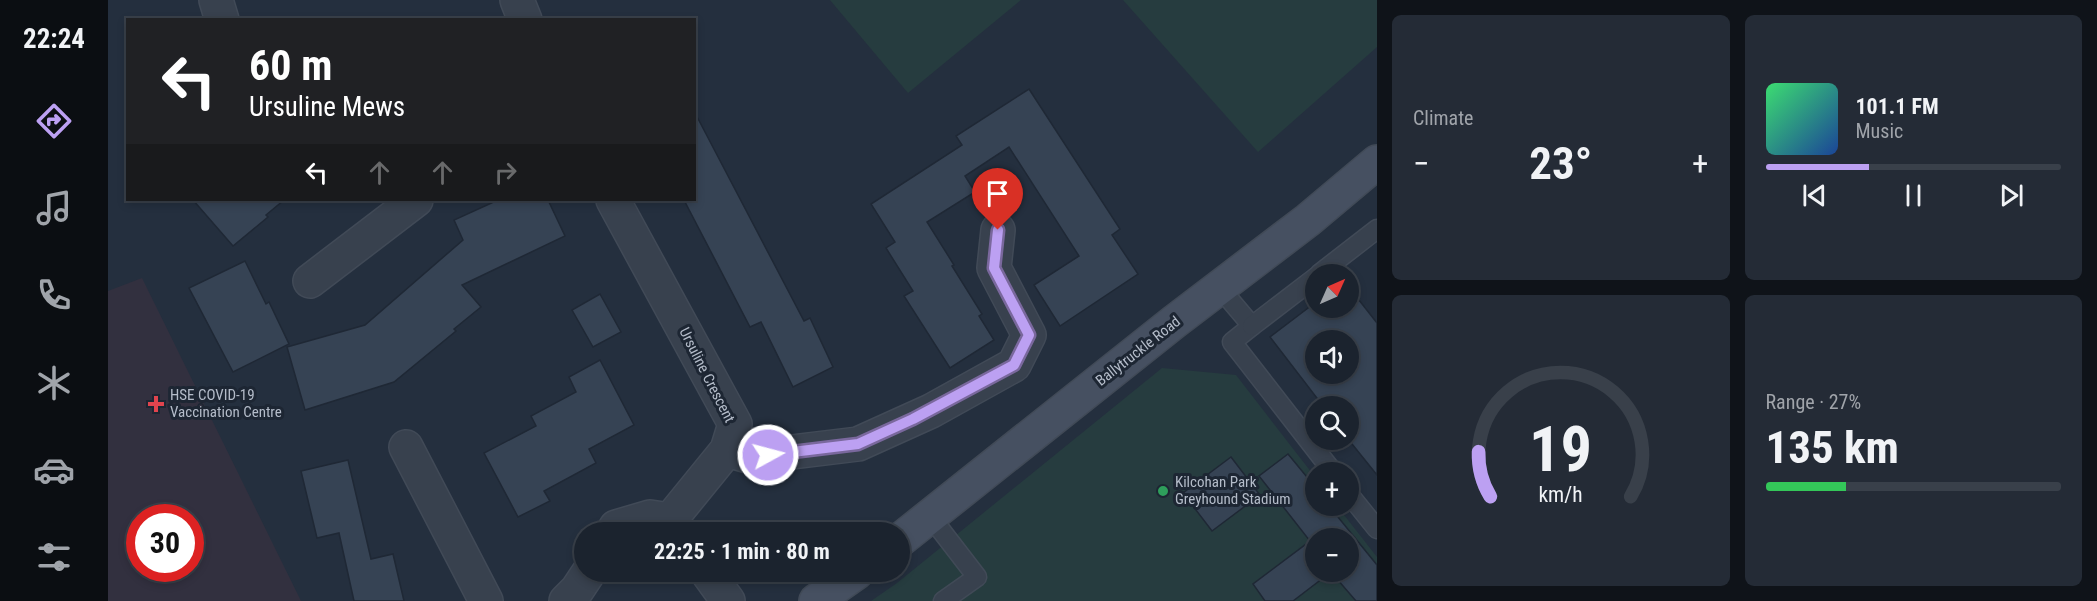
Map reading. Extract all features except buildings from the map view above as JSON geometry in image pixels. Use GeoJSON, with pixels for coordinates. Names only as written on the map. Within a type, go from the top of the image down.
{"type":"FeatureCollection","features":[{"type":"Feature","properties":{"kind":"street"},"geometry":{"type":"LineString","coordinates":[[216,0],[221,18]]}},
{"type":"Feature","properties":{"kind":"street"},"geometry":{"type":"LineString","coordinates":[[517,0],[524,18]]}},
{"type":"Feature","properties":{"kind":"street","name":"Ballytruckle Road"},"geometry":{"type":"LineString","coordinates":[[910,532],[1219,287],[1301,226],[1377,162]]}},
{"type":"Feature","properties":{"kind":"street"},"geometry":{"type":"LineString","coordinates":[[310,281],[415,201]]}},
{"type":"Feature","properties":{"kind":"street","name":"Ursuline Crescent"},"geometry":{"type":"LineString","coordinates":[[614,201],[735,424],[727,450],[677,522]]}},
{"type":"Feature","properties":{"kind":"street"},"geometry":{"type":"LineString","coordinates":[[727,450],[751,457],[858,444],[931,411],[1014,365],[1029,335],[994,268],[998,230]]}},
{"type":"Feature","properties":{"kind":"street"},"geometry":{"type":"LineString","coordinates":[[406,447],[486,601]]}},
{"type":"Feature","properties":{"kind":"street","name":"Ursuline Crescent"},"geometry":{"type":"LineString","coordinates":[[633,522],[650,517],[663,522]]}},
{"type":"Feature","properties":{"kind":"street"},"geometry":{"type":"LineString","coordinates":[[566,601],[582,582]]}},
{"type":"Feature","properties":{"kind":"street"},"geometry":{"type":"LineString","coordinates":[[714,582],[728,601]]}},
{"type":"Feature","properties":{"kind":"street"},"geometry":{"type":"LineString","coordinates":[[816,601],[843,582]]}},
{"type":"Feature","properties":{"kind":"lane"},"geometry":{"type":"LineString","coordinates":[[1332,264],[1377,229]]}},
{"type":"Feature","properties":{"kind":"lane"},"geometry":{"type":"LineString","coordinates":[[1305,285],[1232,342],[1325,462]]}},
{"type":"Feature","properties":{"kind":"lane"},"geometry":{"type":"LineString","coordinates":[[1219,287],[1252,326]]}},
{"type":"Feature","properties":{"kind":"lane"},"geometry":{"type":"LineString","coordinates":[[1359,507],[1377,529]]}},
{"type":"Feature","properties":{"kind":"lane"},"geometry":{"type":"LineString","coordinates":[[930,516],[977,577],[943,601]]}},
{"type":"Feature","properties":{"kind":"shaded area","name":"HSE COVID-19 Vaccination Centre"},"geometry":{"type":"Polygon","coordinates":[[[142,278],[301,601],[108,601],[108,291],[142,278]]]}},
{"type":"Feature","properties":{"kind":"green space"},"geometry":{"type":"Polygon","coordinates":[[[830,0],[1021,0],[908,93],[830,0]]]}},
{"type":"Feature","properties":{"kind":"green space"},"geometry":{"type":"Polygon","coordinates":[[[1123,0],[1377,0],[1377,47],[1258,152],[1123,0]]]}},
{"type":"Feature","properties":{"kind":"green space","name":"Kilcohan Park Greyhound Stadium"},"geometry":{"type":"Polygon","coordinates":[[[1162,368],[1236,375],[1305,464],[1305,516],[1345,516],[1354,528],[1305,528],[1305,582],[1359,582],[1359,534],[1377,557],[1377,601],[871,601],[898,582],[910,582],[910,572],[1162,368]]]}},
{"type":"Feature","properties":{"kind":"place","name":"HSE COVID-19 Vaccination Centre"},"geometry":{"type":"Point","coordinates":[156,404]}},
{"type":"Feature","properties":{"kind":"place","name":"Kilcohan Park Greyhound Stadium"},"geometry":{"type":"Point","coordinates":[1163,491]}},
{"type":"Feature","properties":{"kind":"route"},"geometry":{"type":"LineString","coordinates":[[768,455],[858,444],[931,411],[1014,365],[1029,335],[994,268],[998,230]]}}]}
